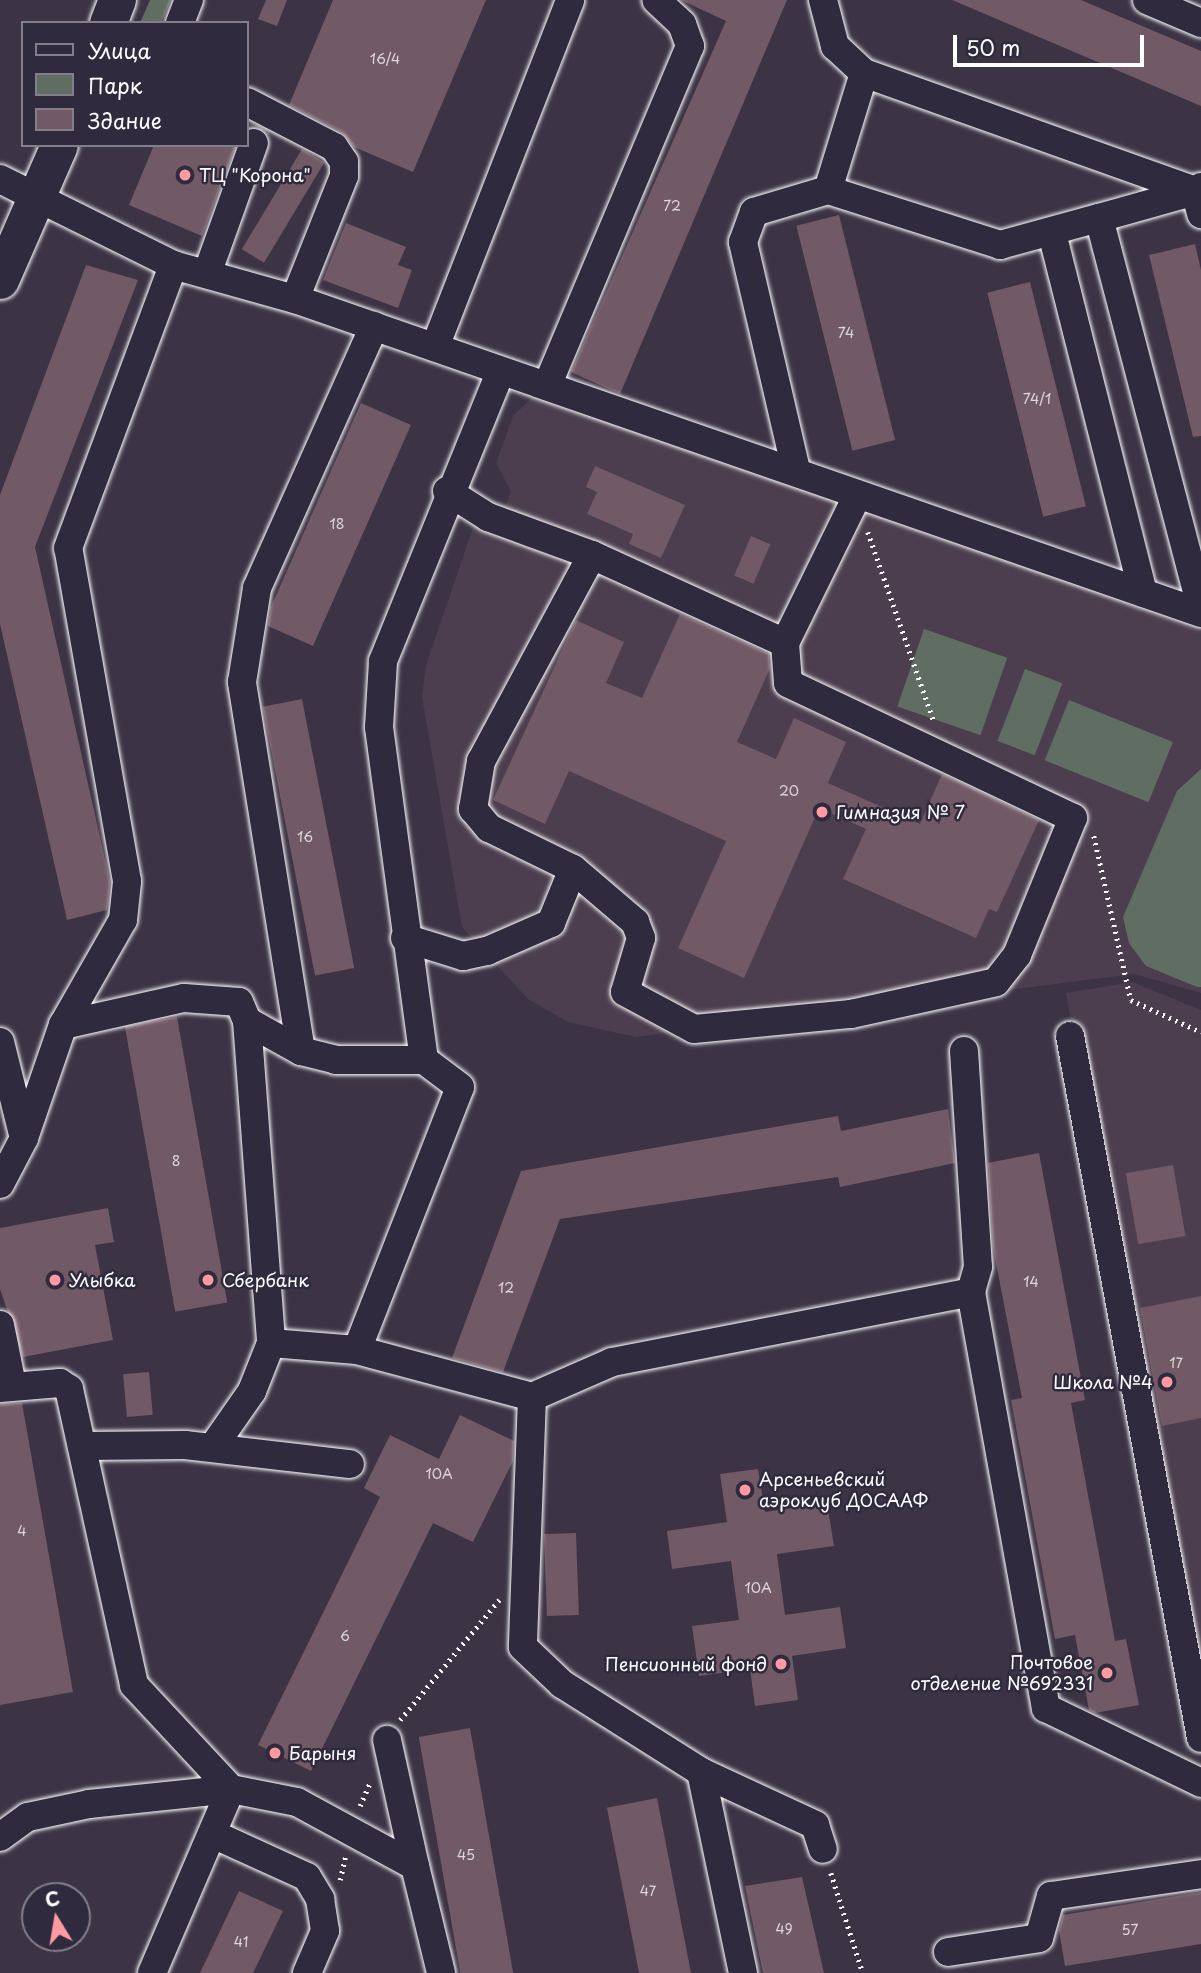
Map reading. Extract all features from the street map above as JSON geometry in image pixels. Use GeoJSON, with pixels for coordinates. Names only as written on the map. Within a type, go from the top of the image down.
{"type":"FeatureCollection","features":[{"type":"Feature","properties":{"kind":"main road"},"geometry":{"type":"LineString","coordinates":[[109,21],[117,0]]}},
{"type":"Feature","properties":{"kind":"main road"},"geometry":{"type":"LineString","coordinates":[[0,281],[58,147]]}},
{"type":"Feature","properties":{"kind":"lane"},"geometry":{"type":"LineString","coordinates":[[181,21],[189,0]]}},
{"type":"Feature","properties":{"kind":"lane"},"geometry":{"type":"LineString","coordinates":[[435,347],[570,0]]}},
{"type":"Feature","properties":{"kind":"lane"},"geometry":{"type":"LineString","coordinates":[[547,386],[690,46],[682,24],[656,0]]}},
{"type":"Feature","properties":{"kind":"lane"},"geometry":{"type":"LineString","coordinates":[[823,0],[835,46],[864,73],[1199,197]]}},
{"type":"Feature","properties":{"kind":"lane"},"geometry":{"type":"LineString","coordinates":[[1147,0],[1201,23]]}},
{"type":"Feature","properties":{"kind":"lane"},"geometry":{"type":"LineString","coordinates":[[828,190],[864,73]]}},
{"type":"Feature","properties":{"kind":"lane"},"geometry":{"type":"LineString","coordinates":[[248,103],[334,147],[344,162],[344,176],[295,299]]}},
{"type":"Feature","properties":{"kind":"lane"},"geometry":{"type":"LineString","coordinates":[[207,274],[254,143]]}},
{"type":"Feature","properties":{"kind":"lane"},"geometry":{"type":"LineString","coordinates":[[0,179],[38,193],[173,265],[295,299],[435,347],[500,373],[547,386],[796,470],[856,498],[1201,613]]}},
{"type":"Feature","properties":{"kind":"lane"},"geometry":{"type":"LineString","coordinates":[[796,470],[743,242],[745,224],[754,212],[828,190],[1000,245],[1052,233],[1099,218],[1199,197]]}},
{"type":"Feature","properties":{"kind":"lane"},"geometry":{"type":"LineString","coordinates":[[1099,218],[1201,607]]}},
{"type":"Feature","properties":{"kind":"lane"},"geometry":{"type":"LineString","coordinates":[[1052,233],[1143,593]]}},
{"type":"Feature","properties":{"kind":"lane"},"geometry":{"type":"LineString","coordinates":[[0,1184],[24,1138],[63,1025],[123,920],[127,892],[68,548],[173,265]]}},
{"type":"Feature","properties":{"kind":"lane"},"geometry":{"type":"LineString","coordinates":[[301,1051],[242,682],[257,588],[374,326]]}},
{"type":"Feature","properties":{"kind":"lane"},"geometry":{"type":"LineString","coordinates":[[424,1060],[405,938],[379,727],[383,661],[447,491],[500,373]]}},
{"type":"Feature","properties":{"kind":"lane"},"geometry":{"type":"LineString","coordinates":[[447,491],[488,517],[592,555],[785,643]]}},
{"type":"Feature","properties":{"kind":"lane"},"geometry":{"type":"LineString","coordinates":[[592,555],[481,761],[473,809],[489,828],[573,869],[635,922],[641,938],[625,992],[694,1029],[851,1014],[996,982],[1017,955],[1073,818],[788,684],[785,643],[856,498]]}},
{"type":"Feature","properties":{"kind":"lane"},"geometry":{"type":"LineString","coordinates":[[405,938],[463,956],[486,951],[551,923],[573,869]]}},
{"type":"Feature","properties":{"kind":"lane"},"geometry":{"type":"LineString","coordinates":[[63,1025],[201,996],[239,1002],[247,1021],[271,1343],[252,1391],[213,1447]]}},
{"type":"Feature","properties":{"kind":"lane"},"geometry":{"type":"LineString","coordinates":[[247,1021],[301,1051],[336,1059],[424,1060],[460,1087],[357,1350]]}},
{"type":"Feature","properties":{"kind":"lane"},"geometry":{"type":"LineString","coordinates":[[1070,1036],[1201,1738]]}},
{"type":"Feature","properties":{"kind":"lane"},"geometry":{"type":"LineString","coordinates":[[0,1042],[24,1138]]}},
{"type":"Feature","properties":{"kind":"lane"},"geometry":{"type":"LineString","coordinates":[[964,1051],[978,1267],[971,1292],[1046,1708],[1201,1783]]}},
{"type":"Feature","properties":{"kind":"lane"},"geometry":{"type":"LineString","coordinates":[[271,1343],[357,1350],[532,1397],[612,1363],[971,1292]]}},
{"type":"Feature","properties":{"kind":"lane"},"geometry":{"type":"LineString","coordinates":[[0,1325],[6,1386],[60,1383],[69,1389],[86,1446],[134,1685],[231,1788]]}},
{"type":"Feature","properties":{"kind":"lane"},"geometry":{"type":"LineString","coordinates":[[532,1397],[523,1647],[562,1684],[701,1772],[815,1825],[823,1849]]}},
{"type":"Feature","properties":{"kind":"lane"},"geometry":{"type":"LineString","coordinates":[[86,1446],[213,1447],[350,1464]]}},
{"type":"Feature","properties":{"kind":"lane"},"geometry":{"type":"LineString","coordinates":[[387,1740],[441,1973]]}},
{"type":"Feature","properties":{"kind":"lane"},"geometry":{"type":"LineString","coordinates":[[701,1772],[743,1973]]}},
{"type":"Feature","properties":{"kind":"lane"},"geometry":{"type":"LineString","coordinates":[[152,1973],[215,1835],[231,1788]]}},
{"type":"Feature","properties":{"kind":"lane"},"geometry":{"type":"LineString","coordinates":[[0,1837],[28,1817],[89,1804],[231,1788],[297,1802],[415,1866]]}},
{"type":"Feature","properties":{"kind":"lane"},"geometry":{"type":"LineString","coordinates":[[215,1835],[307,1877],[320,1899],[325,1931],[307,1973]]}},
{"type":"Feature","properties":{"kind":"lane"},"geometry":{"type":"LineString","coordinates":[[947,1952],[1039,1938],[1051,1896],[1201,1874]]}},
{"type":"Feature","properties":{"kind":"path"},"geometry":{"type":"LineString","coordinates":[[823,1849],[863,1973]]}},
{"type":"Feature","properties":{"kind":"shaded area","name":"Гимназия № 7"},"geometry":{"type":"Polygon","coordinates":[[[557,388],[1201,632],[1201,993],[1134,974],[635,1037],[568,1022],[528,999],[462,927],[422,697],[426,665],[477,516],[503,513],[511,491],[496,463],[513,416],[536,394],[557,388]]]}},
{"type":"Feature","properties":{"kind":"shaded area","name":"Школа №4"},"geometry":{"type":"Polygon","coordinates":[[[1132,982],[1201,1010],[1201,1755],[1066,993],[1132,982]]]}},
{"type":"Feature","properties":{"kind":"green space"},"geometry":{"type":"Polygon","coordinates":[[[150,0],[171,0],[162,21],[141,21],[150,0]]]}},
{"type":"Feature","properties":{"kind":"green space"},"geometry":{"type":"Polygon","coordinates":[[[924,629],[1007,658],[981,735],[897,707],[924,629]]]}},
{"type":"Feature","properties":{"kind":"green space"},"geometry":{"type":"Polygon","coordinates":[[[1025,669],[1062,683],[1035,755],[997,741],[1025,669]]]}},
{"type":"Feature","properties":{"kind":"green space"},"geometry":{"type":"Polygon","coordinates":[[[1069,700],[1173,742],[1148,802],[1045,760],[1069,700]]]}},
{"type":"Feature","properties":{"kind":"green space"},"geometry":{"type":"Polygon","coordinates":[[[1201,769],[1201,987],[1197,987],[1146,966],[1129,943],[1123,917],[1177,791],[1201,769]]]}},
{"type":"Feature","properties":{"kind":"building"},"geometry":{"type":"Polygon","coordinates":[[[266,0],[287,0],[277,26],[258,19],[266,0]]]}},
{"type":"Feature","properties":{"kind":"building"},"geometry":{"type":"Polygon","coordinates":[[[333,0],[486,0],[413,172],[354,147],[342,132],[289,105],[333,0]]]}},
{"type":"Feature","properties":{"kind":"building"},"geometry":{"type":"Polygon","coordinates":[[[681,0],[787,0],[620,394],[571,372],[726,21],[681,0]]]}},
{"type":"Feature","properties":{"kind":"building"},"geometry":{"type":"Polygon","coordinates":[[[952,0],[1081,0],[1201,51],[1201,106],[952,0]]]}},
{"type":"Feature","properties":{"kind":"building","name":"ТЦ \"Корона\""},"geometry":{"type":"Polygon","coordinates":[[[153,147],[235,147],[202,236],[129,205],[153,147]]]}},
{"type":"Feature","properties":{"kind":"building"},"geometry":{"type":"Polygon","coordinates":[[[302,149],[324,162],[264,263],[242,249],[302,149]]]}},
{"type":"Feature","properties":{"kind":"building"},"geometry":{"type":"Polygon","coordinates":[[[839,215],[895,440],[852,451],[796,226],[839,215]]]}},
{"type":"Feature","properties":{"kind":"building"},"geometry":{"type":"Polygon","coordinates":[[[346,223],[406,247],[398,265],[412,270],[398,308],[323,280],[346,223]]]}},
{"type":"Feature","properties":{"kind":"building"},"geometry":{"type":"Polygon","coordinates":[[[1195,244],[1201,270],[1201,436],[1193,437],[1149,255],[1195,244]]]}},
{"type":"Feature","properties":{"kind":"building"},"geometry":{"type":"Polygon","coordinates":[[[86,265],[138,280],[35,547],[110,882],[107,910],[67,920],[0,624],[0,495],[86,265]]]}},
{"type":"Feature","properties":{"kind":"building"},"geometry":{"type":"Polygon","coordinates":[[[1030,282],[1086,506],[1043,517],[987,293],[1030,282]]]}},
{"type":"Feature","properties":{"kind":"building"},"geometry":{"type":"Polygon","coordinates":[[[361,403],[411,425],[313,646],[268,626],[271,607],[361,403]]]}},
{"type":"Feature","properties":{"kind":"building"},"geometry":{"type":"Polygon","coordinates":[[[595,466],[685,505],[661,558],[629,544],[633,534],[587,514],[597,492],[586,487],[595,466]]]}},
{"type":"Feature","properties":{"kind":"building"},"geometry":{"type":"Polygon","coordinates":[[[751,536],[770,544],[754,584],[734,576],[751,536]]]}},
{"type":"Feature","properties":{"kind":"building"},"geometry":{"type":"Polygon","coordinates":[[[680,614],[769,654],[770,668],[737,742],[776,759],[794,718],[846,742],[828,783],[920,824],[942,774],[1039,820],[997,912],[989,909],[976,938],[843,879],[866,829],[819,808],[744,978],[678,948],[726,841],[569,771],[545,824],[493,800],[576,620],[624,642],[606,683],[642,698],[680,614]]]}},
{"type":"Feature","properties":{"kind":"building"},"geometry":{"type":"Polygon","coordinates":[[[302,699],[354,968],[315,976],[263,707],[302,699]]]}},
{"type":"Feature","properties":{"kind":"building"},"geometry":{"type":"Polygon","coordinates":[[[177,1017],[227,1303],[175,1312],[125,1026],[177,1017]]]}},
{"type":"Feature","properties":{"kind":"building"},"geometry":{"type":"Polygon","coordinates":[[[948,1109],[955,1163],[840,1187],[838,1177],[560,1219],[503,1372],[452,1358],[521,1171],[838,1116],[841,1131],[948,1109]]]}},
{"type":"Feature","properties":{"kind":"building"},"geometry":{"type":"Polygon","coordinates":[[[1039,1153],[1085,1400],[1071,1403],[1115,1641],[1126,1639],[1139,1705],[1095,1713],[1089,1710],[1075,1635],[1055,1639],[1011,1400],[1022,1398],[993,1247],[988,1163],[1039,1153]]]}},
{"type":"Feature","properties":{"kind":"building"},"geometry":{"type":"Polygon","coordinates":[[[1173,1165],[1186,1236],[1138,1244],[1126,1173],[1173,1165]]]}},
{"type":"Feature","properties":{"kind":"building"},"geometry":{"type":"Polygon","coordinates":[[[108,1208],[114,1242],[95,1245],[113,1340],[23,1357],[0,1289],[0,1228],[108,1208]]]}},
{"type":"Feature","properties":{"kind":"building"},"geometry":{"type":"Polygon","coordinates":[[[1201,1296],[1201,1418],[1162,1426],[1140,1308],[1201,1296]]]}},
{"type":"Feature","properties":{"kind":"building"},"geometry":{"type":"Polygon","coordinates":[[[149,1372],[153,1415],[127,1417],[123,1374],[149,1372]]]}},
{"type":"Feature","properties":{"kind":"building"},"geometry":{"type":"Polygon","coordinates":[[[22,1403],[73,1692],[0,1705],[0,1404],[22,1403]]]}},
{"type":"Feature","properties":{"kind":"building"},"geometry":{"type":"Polygon","coordinates":[[[460,1415],[514,1441],[513,1461],[473,1542],[433,1523],[311,1771],[258,1745],[380,1497],[364,1488],[390,1435],[439,1459],[460,1415]]]}},
{"type":"Feature","properties":{"kind":"building"},"geometry":{"type":"Polygon","coordinates":[[[758,1469],[765,1512],[827,1503],[834,1546],[777,1554],[785,1615],[840,1607],[846,1648],[792,1656],[798,1700],[755,1706],[750,1669],[699,1676],[692,1626],[739,1620],[731,1561],[672,1569],[667,1531],[727,1522],[720,1474],[758,1469]]]}},
{"type":"Feature","properties":{"kind":"building"},"geometry":{"type":"Polygon","coordinates":[[[576,1533],[579,1615],[547,1616],[544,1534],[576,1533]]]}},
{"type":"Feature","properties":{"kind":"building"},"geometry":{"type":"Polygon","coordinates":[[[470,1728],[513,1973],[460,1973],[419,1737],[470,1728]]]}},
{"type":"Feature","properties":{"kind":"building"},"geometry":{"type":"Polygon","coordinates":[[[657,1798],[691,1973],[639,1973],[607,1808],[657,1798]]]}},
{"type":"Feature","properties":{"kind":"building"},"geometry":{"type":"Polygon","coordinates":[[[802,1877],[824,1973],[763,1973],[745,1886],[802,1877]]]}},
{"type":"Feature","properties":{"kind":"building"},"geometry":{"type":"Polygon","coordinates":[[[239,1891],[283,1911],[253,1973],[200,1973],[239,1891]]]}},
{"type":"Feature","properties":{"kind":"building"},"geometry":{"type":"Polygon","coordinates":[[[1201,1892],[1201,1944],[1065,1966],[1059,1930],[1063,1915],[1201,1892]]]}},
{"type":"Feature","properties":{"kind":"place","name":"ТЦ \"Корона\""},"geometry":{"type":"Point","coordinates":[185,175]}},
{"type":"Feature","properties":{"kind":"place","name":"Гимназия № 7"},"geometry":{"type":"Point","coordinates":[822,812]}},
{"type":"Feature","properties":{"kind":"place","name":"Улыбка"},"geometry":{"type":"Point","coordinates":[55,1280]}},
{"type":"Feature","properties":{"kind":"place","name":"Сбербанк"},"geometry":{"type":"Point","coordinates":[208,1280]}},
{"type":"Feature","properties":{"kind":"place","name":"Школа №4"},"geometry":{"type":"Point","coordinates":[1167,1382]}},
{"type":"Feature","properties":{"kind":"place","name":"Арсеньевский аэроклуб ДОСААФ"},"geometry":{"type":"Point","coordinates":[745,1490]}},
{"type":"Feature","properties":{"kind":"place","name":"Пенсионный фонд"},"geometry":{"type":"Point","coordinates":[781,1664]}},
{"type":"Feature","properties":{"kind":"place","name":"Почтовое отделение №692331"},"geometry":{"type":"Point","coordinates":[1107,1673]}},
{"type":"Feature","properties":{"kind":"place","name":"Барыня"},"geometry":{"type":"Point","coordinates":[275,1753]}}]}
